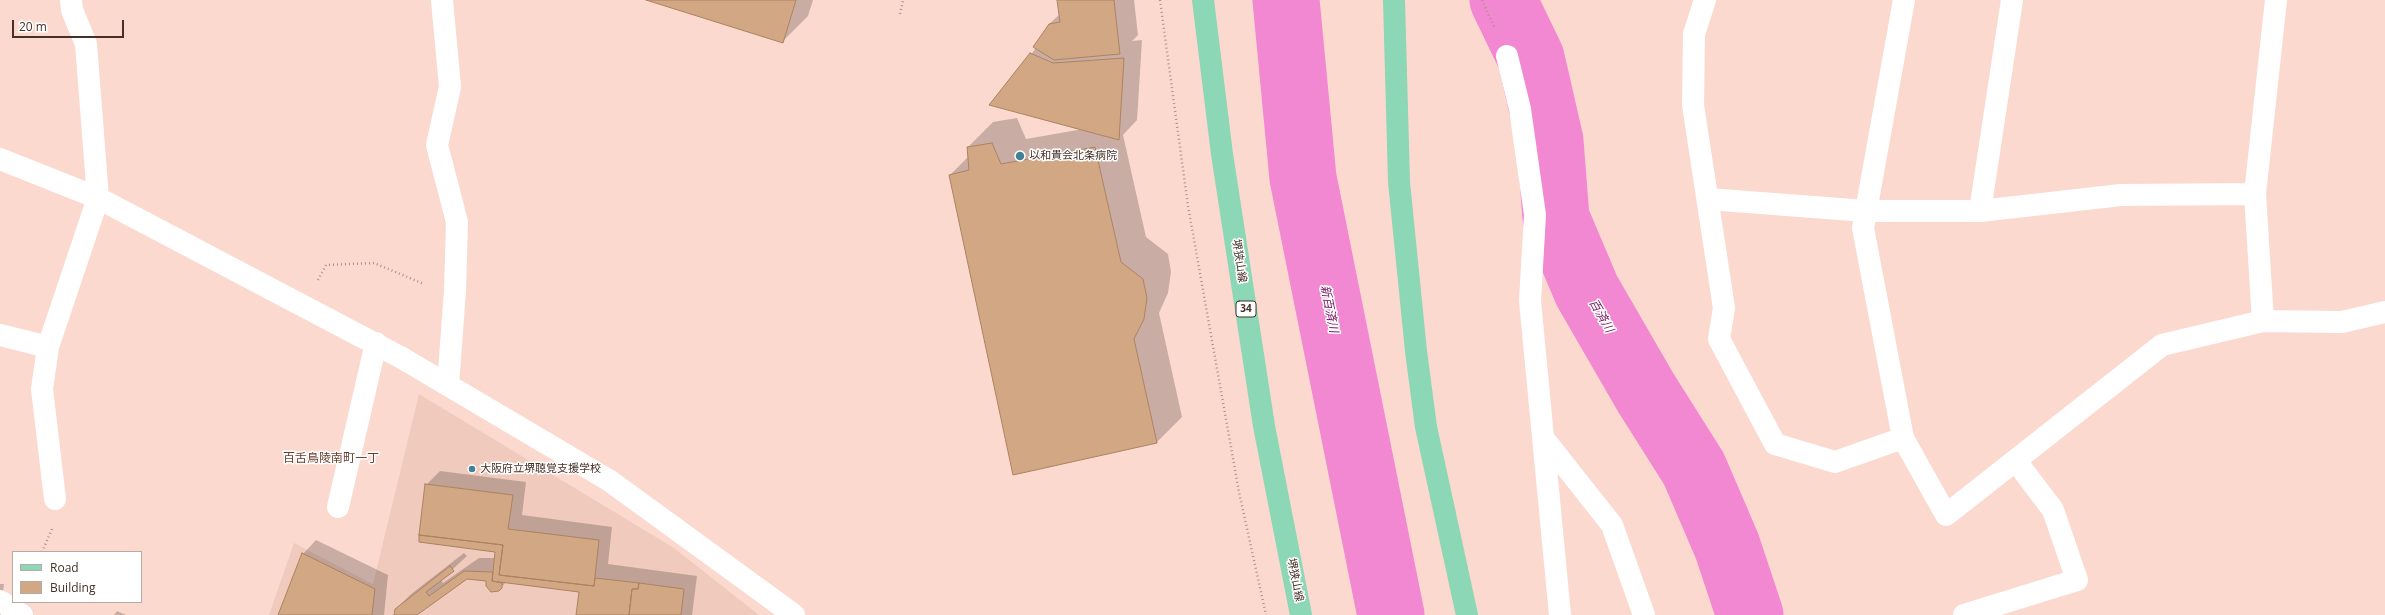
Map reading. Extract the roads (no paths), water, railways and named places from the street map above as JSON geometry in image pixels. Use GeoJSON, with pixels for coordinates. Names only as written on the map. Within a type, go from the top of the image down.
{"type":"FeatureCollection","features":[{"type":"Feature","properties":{"kind":"main road","name":"堺狭山線"},"geometry":{"type":"LineString","coordinates":[[1203,0],[1222,154],[1264,426],[1301,615]]}},
{"type":"Feature","properties":{"kind":"main road"},"geometry":{"type":"LineString","coordinates":[[1394,0],[1398,182],[1416,351],[1426,428],[1467,615]]}},
{"type":"Feature","properties":{"kind":"street"},"geometry":{"type":"LineString","coordinates":[[55,499],[42,390],[48,348],[98,198],[86,44],[72,10],[71,0]]}},
{"type":"Feature","properties":{"kind":"street"},"geometry":{"type":"LineString","coordinates":[[442,0],[450,87],[437,145],[457,222],[448,385]]}},
{"type":"Feature","properties":{"kind":"street"},"geometry":{"type":"LineString","coordinates":[[1705,0],[1694,34],[1693,105],[1724,308],[1719,339],[1775,444],[1835,462],[1903,438]]}},
{"type":"Feature","properties":{"kind":"street"},"geometry":{"type":"LineString","coordinates":[[1904,0],[1863,228],[1903,438],[1946,515],[2162,345],[2263,321],[2342,322],[2385,312]]}},
{"type":"Feature","properties":{"kind":"street"},"geometry":{"type":"LineString","coordinates":[[1980,211],[2012,0]]}},
{"type":"Feature","properties":{"kind":"street"},"geometry":{"type":"LineString","coordinates":[[2263,321],[2254,194],[2276,0]]}},
{"type":"Feature","properties":{"kind":"street"},"geometry":{"type":"LineString","coordinates":[[1507,56],[1520,109],[1535,215],[1530,301],[1560,615]]}},
{"type":"Feature","properties":{"kind":"street"},"geometry":{"type":"LineString","coordinates":[[0,159],[98,198],[304,307],[376,343],[610,481],[794,615]]}},
{"type":"Feature","properties":{"kind":"street"},"geometry":{"type":"LineString","coordinates":[[1708,199],[1866,211],[1980,211],[2121,195],[2254,194]]}},
{"type":"Feature","properties":{"kind":"street"},"geometry":{"type":"LineString","coordinates":[[0,335],[48,348]]}},
{"type":"Feature","properties":{"kind":"street"},"geometry":{"type":"LineString","coordinates":[[338,508],[376,343]]}},
{"type":"Feature","properties":{"kind":"street"},"geometry":{"type":"LineString","coordinates":[[1544,439],[1612,526],[1644,615]]}},
{"type":"Feature","properties":{"kind":"street"},"geometry":{"type":"LineString","coordinates":[[1964,615],[2078,580],[2053,510],[2016,461]]}},
{"type":"Feature","properties":{"kind":"street"},"geometry":{"type":"LineString","coordinates":[[0,600],[22,615]]}},
{"type":"Feature","properties":{"kind":"waterway","name":"新百済川"},"geometry":{"type":"LineString","coordinates":[[1286,0],[1303,178],[1391,615]]}},
{"type":"Feature","properties":{"kind":"waterway","name":"百済川"},"geometry":{"type":"LineString","coordinates":[[1503,0],[1531,58],[1550,141],[1556,218],[1587,291],[1646,393],[1694,469],[1727,546],[1750,615]]}},
{"type":"Feature","properties":{"kind":"place","name":"以和貴会北条病院"},"geometry":{"type":"Point","coordinates":[1020,156]}},
{"type":"Feature","properties":{"kind":"place","name":"大阪府立堺聴覚支援学校"},"geometry":{"type":"Point","coordinates":[472,469]}},
{"type":"Feature","properties":{"kind":"district","name":"百舌鳥陵南町一丁"},"geometry":{"type":"Point","coordinates":[331,459]}}]}
